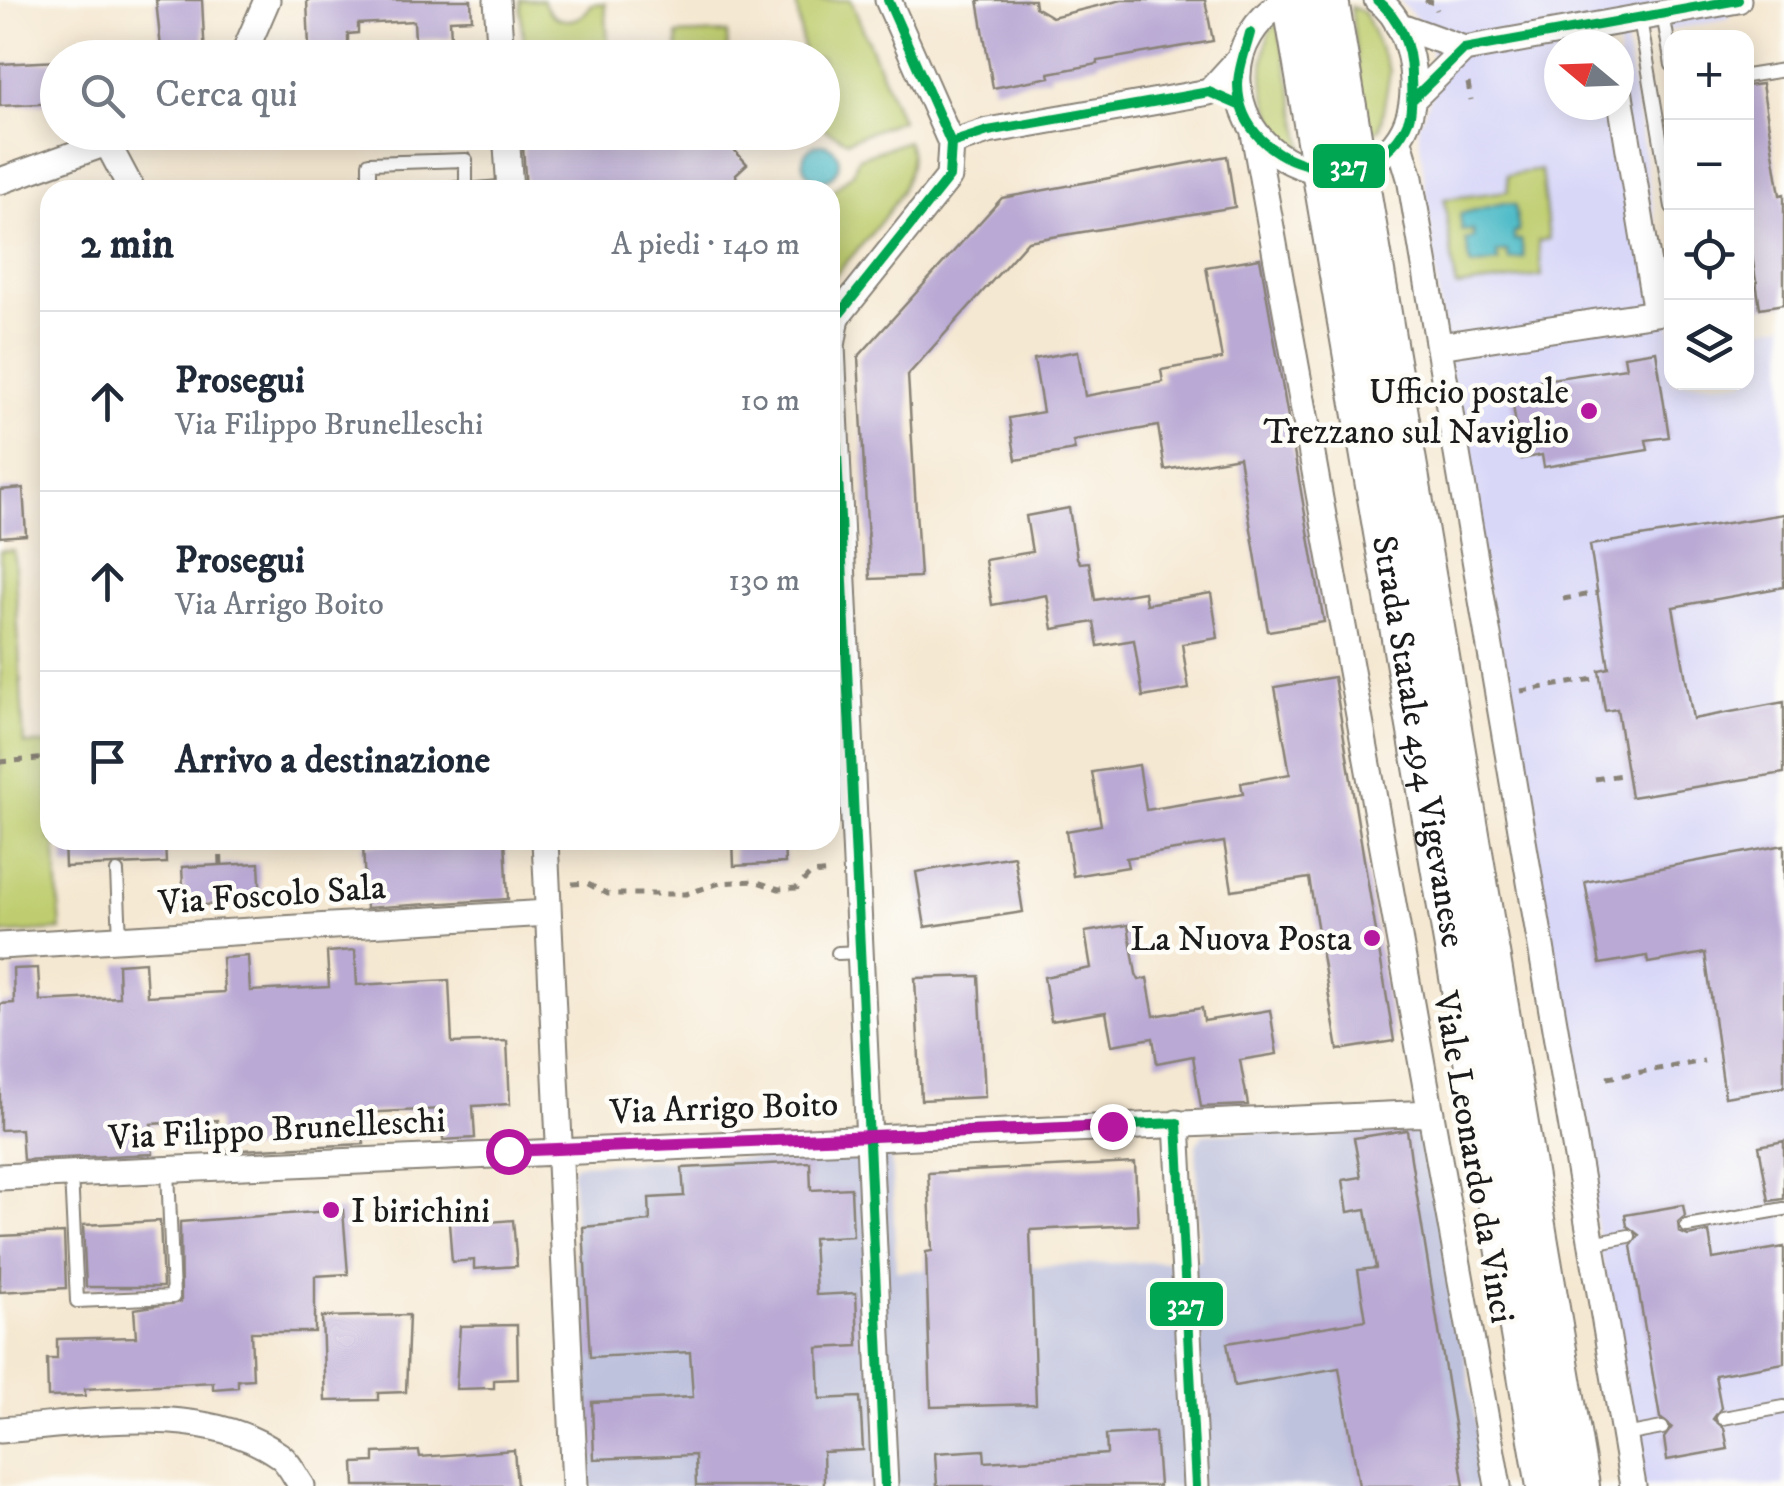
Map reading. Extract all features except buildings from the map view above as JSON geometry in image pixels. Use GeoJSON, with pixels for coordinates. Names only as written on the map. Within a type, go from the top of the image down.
{"type":"FeatureCollection","features":[{"type":"Feature","properties":{"kind":"main road","name":"Strada Statale 494 Vigevanese"},"geometry":{"type":"LineString","coordinates":[[1293,0],[1339,170],[1579,1486]]}},
{"type":"Feature","properties":{"kind":"main road","name":"Strada Statale 494 Vigevanese"},"geometry":{"type":"LineString","coordinates":[[1328,0],[1339,170],[1547,1486]]}},
{"type":"Feature","properties":{"kind":"street"},"geometry":{"type":"LineString","coordinates":[[250,40],[267,0]]}},
{"type":"Feature","properties":{"kind":"street"},"geometry":{"type":"LineString","coordinates":[[497,0],[500,40]]}},
{"type":"Feature","properties":{"kind":"street"},"geometry":{"type":"LineString","coordinates":[[840,313],[949,177],[951,143],[888,0]]}},
{"type":"Feature","properties":{"kind":"street"},"geometry":{"type":"LineString","coordinates":[[1245,0],[1250,32]]}},
{"type":"Feature","properties":{"kind":"street"},"geometry":{"type":"LineString","coordinates":[[1209,92],[1240,58],[1250,32],[1268,11],[1285,0]]}},
{"type":"Feature","properties":{"kind":"street"},"geometry":{"type":"LineString","coordinates":[[1378,0],[1389,7],[1411,64],[1412,99],[1400,141],[1439,346],[1632,1486]]}},
{"type":"Feature","properties":{"kind":"street"},"geometry":{"type":"LineString","coordinates":[[1621,30],[1651,16],[1698,3],[1738,0]]}},
{"type":"Feature","properties":{"kind":"street"},"geometry":{"type":"LineString","coordinates":[[1398,25],[1464,49],[1544,41]]}},
{"type":"Feature","properties":{"kind":"street"},"geometry":{"type":"LineString","coordinates":[[1412,99],[1464,49]]}},
{"type":"Feature","properties":{"kind":"street"},"geometry":{"type":"LineString","coordinates":[[1240,58],[1241,106],[1254,133],[1273,152],[1296,166],[1339,170],[1375,161],[1400,141]]}},
{"type":"Feature","properties":{"kind":"street"},"geometry":{"type":"LineString","coordinates":[[951,143],[988,131],[1209,92],[1241,106]]}},
{"type":"Feature","properties":{"kind":"street"},"geometry":{"type":"LineString","coordinates":[[1439,346],[1656,312],[1624,120]]}},
{"type":"Feature","properties":{"kind":"street","name":"Viale Leonardo da Vinci"},"geometry":{"type":"LineString","coordinates":[[1254,133],[1498,1486]]}},
{"type":"Feature","properties":{"kind":"street"},"geometry":{"type":"LineString","coordinates":[[0,181],[82,150]]}},
{"type":"Feature","properties":{"kind":"street"},"geometry":{"type":"LineString","coordinates":[[111,150],[127,180]]}},
{"type":"Feature","properties":{"kind":"street"},"geometry":{"type":"LineString","coordinates":[[507,150],[509,180]]}},
{"type":"Feature","properties":{"kind":"street"},"geometry":{"type":"LineString","coordinates":[[840,634],[850,953],[870,1136],[886,1486]]}},
{"type":"Feature","properties":{"kind":"street"},"geometry":{"type":"LineString","coordinates":[[545,850],[548,913],[561,965],[558,1148],[575,1486]]}},
{"type":"Feature","properties":{"kind":"street","name":"Via Foscolo Sala"},"geometry":{"type":"LineString","coordinates":[[0,946],[548,913]]}},
{"type":"Feature","properties":{"kind":"street","name":"Via Arrigo Boito"},"geometry":{"type":"LineString","coordinates":[[558,1148],[1432,1112]]}},
{"type":"Feature","properties":{"kind":"street"},"geometry":{"type":"LineString","coordinates":[[1176,1123],[1196,1486]]}},
{"type":"Feature","properties":{"kind":"street","name":"Via Filippo Brunelleschi"},"geometry":{"type":"LineString","coordinates":[[0,1177],[558,1148]]}},
{"type":"Feature","properties":{"kind":"street"},"geometry":{"type":"LineString","coordinates":[[0,1430],[177,1421],[253,1441],[283,1458],[302,1486]]}},
{"type":"Feature","properties":{"kind":"lane"},"geometry":{"type":"LineString","coordinates":[[1651,16],[1664,46]]}},
{"type":"Feature","properties":{"kind":"lane"},"geometry":{"type":"LineString","coordinates":[[1651,16],[1664,135]]}},
{"type":"Feature","properties":{"kind":"lane"},"geometry":{"type":"LineString","coordinates":[[1754,75],[1784,70]]}},
{"type":"Feature","properties":{"kind":"lane"},"geometry":{"type":"LineString","coordinates":[[369,180],[369,163],[466,160],[466,180]]}},
{"type":"Feature","properties":{"kind":"lane"},"geometry":{"type":"LineString","coordinates":[[438,161],[439,180]]}},
{"type":"Feature","properties":{"kind":"lane"},"geometry":{"type":"LineString","coordinates":[[118,872],[120,938]]}},
{"type":"Feature","properties":{"kind":"lane"},"geometry":{"type":"LineString","coordinates":[[71,1174],[76,1301],[154,1298],[173,1297],[168,1169]]}},
{"type":"Feature","properties":{"kind":"lane"},"geometry":{"type":"LineString","coordinates":[[1686,1226],[1784,1209]]}},
{"type":"Feature","properties":{"kind":"lane"},"geometry":{"type":"LineString","coordinates":[[1592,1243],[1629,1236]]}},
{"type":"Feature","properties":{"kind":"lane"},"geometry":{"type":"LineString","coordinates":[[1723,1418],[1784,1407]]}},
{"type":"Feature","properties":{"kind":"lane"},"geometry":{"type":"LineString","coordinates":[[1624,1435],[1662,1428]]}},
{"type":"Feature","properties":{"kind":"path"},"geometry":{"type":"LineString","coordinates":[[1425,0],[1434,3]]}},
{"type":"Feature","properties":{"kind":"path"},"geometry":{"type":"LineString","coordinates":[[1563,599],[1597,593]]}},
{"type":"Feature","properties":{"kind":"path"},"geometry":{"type":"LineString","coordinates":[[1533,689],[1600,678]]}},
{"type":"Feature","properties":{"kind":"path"},"geometry":{"type":"LineString","coordinates":[[0,762],[40,759]]}},
{"type":"Feature","properties":{"kind":"path"},"geometry":{"type":"LineString","coordinates":[[1595,779],[1628,774]]}},
{"type":"Feature","properties":{"kind":"path"},"geometry":{"type":"LineString","coordinates":[[220,850],[221,865]]}},
{"type":"Feature","properties":{"kind":"path"},"geometry":{"type":"LineString","coordinates":[[572,884],[586,883],[608,894],[666,895],[737,882],[797,888],[810,874],[832,872]]}},
{"type":"Feature","properties":{"kind":"path"},"geometry":{"type":"LineString","coordinates":[[1608,1078],[1704,1061]]}},
{"type":"Feature","properties":{"kind":"path"},"geometry":{"type":"LineString","coordinates":[[775,1104],[776,1118]]}},
{"type":"Feature","properties":{"kind":"path"},"geometry":{"type":"LineString","coordinates":[[757,1119],[796,1116]]}},
{"type":"Feature","properties":{"kind":"shaded area"},"geometry":{"type":"Polygon","coordinates":[[[1399,0],[1726,0],[1730,19],[1634,36],[1634,30],[1544,30],[1544,120],[1634,120],[1634,92],[1664,271],[1664,390],[1754,390],[1754,330],[1784,324],[1784,1486],[1641,1486],[1443,334],[1418,125],[1437,84],[1427,30],[1399,0]]]}},
{"type":"Feature","properties":{"kind":"shaded area"},"geometry":{"type":"Polygon","coordinates":[[[1429,1126],[1486,1486],[586,1486],[572,1170],[576,1164],[891,1153],[896,1271],[1200,1260],[1196,1145],[1203,1134],[1429,1126]]]}},
{"type":"Feature","properties":{"kind":"green space"},"geometry":{"type":"Polygon","coordinates":[[[520,0],[543,0],[553,15],[566,20],[580,16],[592,4],[605,3],[608,40],[523,40],[520,0]]]}},
{"type":"Feature","properties":{"kind":"green space"},"geometry":{"type":"Polygon","coordinates":[[[796,0],[851,0],[901,120],[847,141],[840,137],[840,40],[802,40],[796,0]]]}},
{"type":"Feature","properties":{"kind":"green space"},"geometry":{"type":"Polygon","coordinates":[[[1351,7],[1364,12],[1390,72],[1380,128],[1365,137],[1351,7]]]}},
{"type":"Feature","properties":{"kind":"green space"},"geometry":{"type":"Polygon","coordinates":[[[1277,21],[1304,148],[1287,144],[1264,88],[1265,50],[1277,21]]]}},
{"type":"Feature","properties":{"kind":"green space"},"geometry":{"type":"Polygon","coordinates":[[[727,33],[727,40],[677,40],[677,35],[727,33]]]}},
{"type":"Feature","properties":{"kind":"green space"},"geometry":{"type":"Polygon","coordinates":[[[907,141],[911,158],[899,195],[840,270],[840,184],[853,173],[858,158],[907,141]]]}},
{"type":"Feature","properties":{"kind":"green space"},"geometry":{"type":"Polygon","coordinates":[[[1541,170],[1549,239],[1538,241],[1542,276],[1456,287],[1444,199],[1508,191],[1507,175],[1541,170]],[[1490,210],[1472,229],[1474,239],[1467,240],[1498,261],[1496,253],[1508,251],[1514,241],[1513,232],[1518,232],[1490,210]]]}},
{"type":"Feature","properties":{"kind":"green space"},"geometry":{"type":"Polygon","coordinates":[[[0,551],[14,551],[24,744],[40,744],[40,850],[56,850],[61,930],[0,934],[0,551]]]}},
{"type":"Feature","properties":{"kind":"water"},"geometry":{"type":"Polygon","coordinates":[[[807,150],[835,150],[838,169],[828,179],[814,179],[804,169],[807,150]]]}},
{"type":"Feature","properties":{"kind":"water"},"geometry":{"type":"Polygon","coordinates":[[[1503,203],[1515,205],[1519,232],[1514,233],[1514,240],[1521,240],[1524,258],[1509,260],[1507,251],[1497,253],[1498,262],[1471,266],[1466,240],[1474,238],[1473,230],[1462,231],[1460,214],[1503,203]]]}},
{"type":"Feature","properties":{"kind":"transit line","name":"327"},"geometry":{"type":"LineString","coordinates":[[840,313],[949,177],[951,143],[888,0]]}},
{"type":"Feature","properties":{"kind":"transit line","name":"327"},"geometry":{"type":"LineString","coordinates":[[1250,33],[1238,85],[1244,115],[1261,139],[1284,156],[1312,166],[1341,168],[1369,161],[1393,145],[1409,119],[1411,103],[1406,43],[1392,15],[1377,0]]}},
{"type":"Feature","properties":{"kind":"transit line","name":"327"},"geometry":{"type":"LineString","coordinates":[[1413,99],[1464,49],[1738,0]]}},
{"type":"Feature","properties":{"kind":"transit line","name":"327"},"geometry":{"type":"LineString","coordinates":[[951,143],[988,131],[1209,92],[1241,106]]}},
{"type":"Feature","properties":{"kind":"transit line","name":"327"},"geometry":{"type":"LineString","coordinates":[[840,518],[885,1486]]}},
{"type":"Feature","properties":{"kind":"transit line","name":"327"},"geometry":{"type":"LineString","coordinates":[[1177,1123],[1196,1486]]}},
{"type":"Feature","properties":{"kind":"transit line","name":"327"},"geometry":{"type":"LineString","coordinates":[[870,1136],[1177,1123]]}},
{"type":"Feature","properties":{"kind":"place","name":"Ufficio postale Trezzano sul Naviglio"},"geometry":{"type":"Point","coordinates":[1589,411]}},
{"type":"Feature","properties":{"kind":"place","name":"La Nuova Posta"},"geometry":{"type":"Point","coordinates":[1372,938]}},
{"type":"Feature","properties":{"kind":"place","name":"I birichini"},"geometry":{"type":"Point","coordinates":[331,1210]}},
{"type":"Feature","properties":{"kind":"route"},"geometry":{"type":"LineString","coordinates":[[508,1151],[1112,1126]]}}]}
